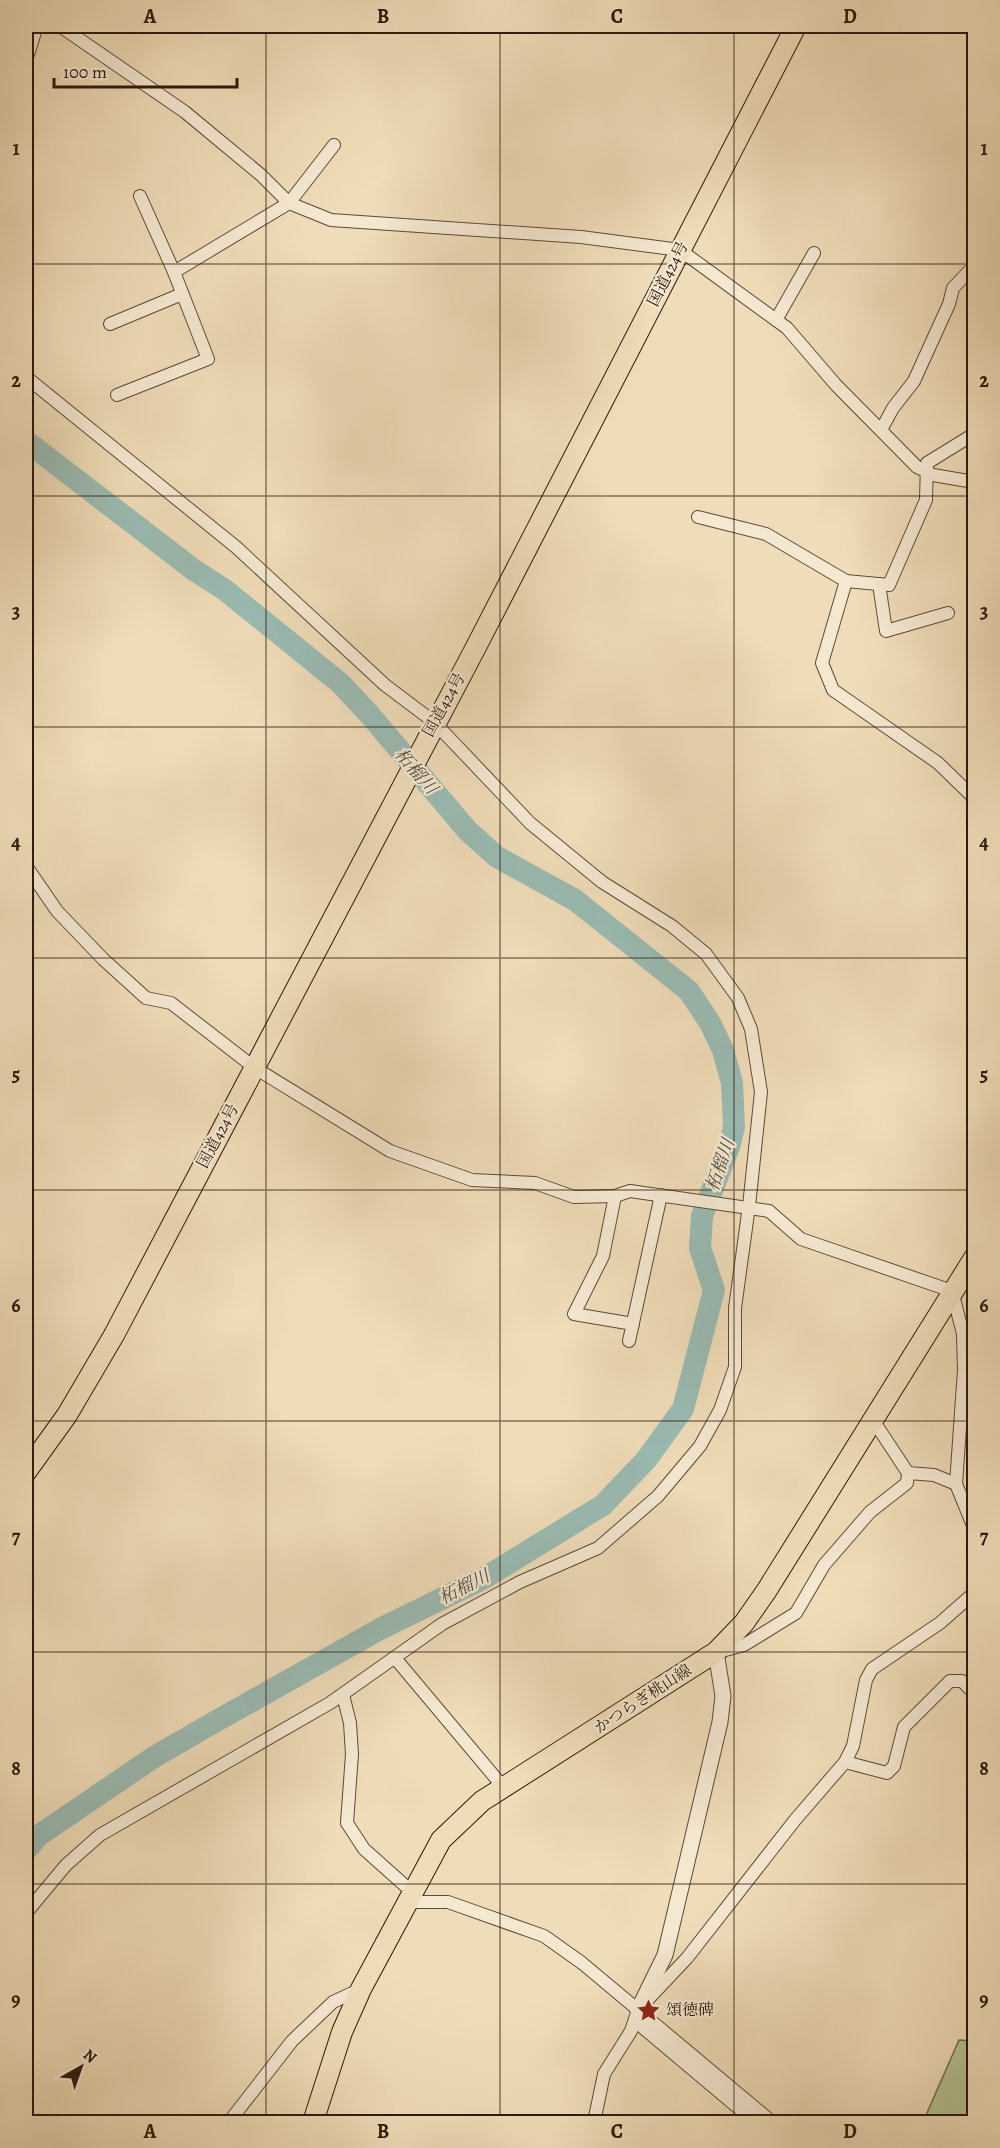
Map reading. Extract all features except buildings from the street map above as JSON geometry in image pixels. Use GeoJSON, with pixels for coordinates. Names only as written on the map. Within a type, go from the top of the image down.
{"type":"FeatureCollection","features":[{"type":"Feature","properties":{"kind":"main road","name":"国道424号"},"geometry":{"type":"LineString","coordinates":[[26,1472],[67,1415],[114,1335],[432,725],[476,646],[796,26]]}},
{"type":"Feature","properties":{"kind":"main road","name":"かつらぎ桃山線"},"geometry":{"type":"LineString","coordinates":[[313,2122],[342,2032],[361,1989],[441,1840],[456,1822],[482,1801],[716,1652],[744,1623],[975,1258]]}},
{"type":"Feature","properties":{"kind":"street"},"geometry":{"type":"LineString","coordinates":[[26,61],[37,26]]}},
{"type":"Feature","properties":{"kind":"street"},"geometry":{"type":"LineString","coordinates":[[60,26],[185,112],[261,175],[290,203],[331,220],[581,237],[680,250],[787,328],[836,385],[917,467],[975,482]]}},
{"type":"Feature","properties":{"kind":"street"},"geometry":{"type":"LineString","coordinates":[[174,272],[290,203],[334,145]]}},
{"type":"Feature","properties":{"kind":"street"},"geometry":{"type":"LineString","coordinates":[[117,395],[208,358],[174,272],[140,196]]}},
{"type":"Feature","properties":{"kind":"street"},"geometry":{"type":"LineString","coordinates":[[776,320],[814,253]]}},
{"type":"Feature","properties":{"kind":"street"},"geometry":{"type":"LineString","coordinates":[[881,430],[893,408],[914,381],[950,304],[952,288],[975,266]]}},
{"type":"Feature","properties":{"kind":"street"},"geometry":{"type":"LineString","coordinates":[[110,324],[182,294]]}},
{"type":"Feature","properties":{"kind":"street"},"geometry":{"type":"LineString","coordinates":[[26,377],[236,547],[385,685],[432,725],[530,823],[602,882],[672,926],[706,954],[738,998],[751,1029],[761,1092],[750,1206],[735,1308],[735,1367],[720,1410],[700,1446],[658,1496],[598,1548],[520,1582],[442,1624],[388,1658],[343,1695],[100,1835],[66,1865],[26,1913]]}},
{"type":"Feature","properties":{"kind":"street"},"geometry":{"type":"LineString","coordinates":[[698,517],[766,534],[846,581],[889,585],[926,501],[927,463],[975,434]]}},
{"type":"Feature","properties":{"kind":"street"},"geometry":{"type":"LineString","coordinates":[[846,581],[822,663],[833,690],[938,763],[975,798]]}},
{"type":"Feature","properties":{"kind":"street"},"geometry":{"type":"LineString","coordinates":[[879,584],[886,632],[948,613]]}},
{"type":"Feature","properties":{"kind":"street"},"geometry":{"type":"LineString","coordinates":[[26,866],[57,911],[103,959],[146,998],[171,1003],[255,1068],[390,1151],[472,1180],[535,1183],[574,1197],[615,1196],[630,1191],[750,1206],[769,1211],[801,1239],[952,1291],[963,1334],[964,1361],[956,1484],[975,1528]]}},
{"type":"Feature","properties":{"kind":"street"},"geometry":{"type":"LineString","coordinates":[[629,1341],[664,1195]]}},
{"type":"Feature","properties":{"kind":"street"},"geometry":{"type":"LineString","coordinates":[[615,1196],[603,1256],[574,1314],[633,1324]]}},
{"type":"Feature","properties":{"kind":"street"},"geometry":{"type":"LineString","coordinates":[[594,2122],[604,2074],[631,2031],[636,2015],[665,1955],[720,1722],[723,1696],[716,1652],[744,1645],[796,1613],[824,1565],[870,1512],[908,1483],[908,1473],[873,1420]]}},
{"type":"Feature","properties":{"kind":"street"},"geometry":{"type":"LineString","coordinates":[[908,1473],[934,1475],[956,1484]]}},
{"type":"Feature","properties":{"kind":"street"},"geometry":{"type":"LineString","coordinates":[[636,2015],[687,1958],[795,1820],[845,1762],[853,1746],[866,1680],[872,1669],[940,1623],[975,1593]]}},
{"type":"Feature","properties":{"kind":"street"},"geometry":{"type":"LineString","coordinates":[[388,1658],[504,1788]]}},
{"type":"Feature","properties":{"kind":"street"},"geometry":{"type":"LineString","coordinates":[[845,1762],[887,1773],[894,1766],[904,1727],[950,1681],[962,1682],[975,1693]]}},
{"type":"Feature","properties":{"kind":"street"},"geometry":{"type":"LineString","coordinates":[[343,1695],[350,1723],[352,1754],[347,1823],[364,1849],[409,1896],[448,1902],[544,1936],[582,1963],[755,2122]]}},
{"type":"Feature","properties":{"kind":"street"},"geometry":{"type":"LineString","coordinates":[[229,2122],[292,2041],[333,2002],[361,1989]]}},
{"type":"Feature","properties":{"kind":"street"},"geometry":{"type":"LineString","coordinates":[[636,2015],[772,2122]]}},
{"type":"Feature","properties":{"kind":"green space"},"geometry":{"type":"Polygon","coordinates":[[[959,2040],[974,2041],[974,2122],[923,2122],[959,2040]]]}},
{"type":"Feature","properties":{"kind":"waterway","name":"柘榴川"},"geometry":{"type":"LineString","coordinates":[[26,441],[194,570],[225,590],[340,683],[467,830],[497,857],[575,900],[689,991],[710,1023],[723,1050],[732,1083],[734,1127],[729,1147],[702,1216],[700,1248],[714,1290],[683,1409],[646,1460],[603,1505],[486,1577],[380,1629],[154,1757],[38,1836],[26,1850]]}},
{"type":"Feature","properties":{"kind":"place","name":"頌徳碑"},"geometry":{"type":"Point","coordinates":[648,2010]}}]}
